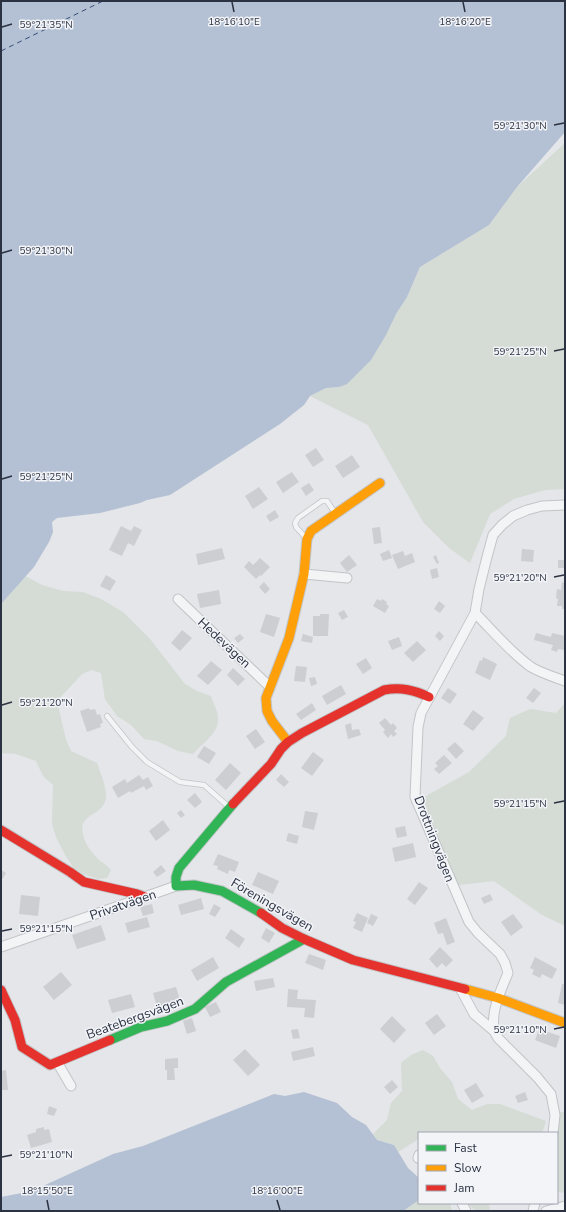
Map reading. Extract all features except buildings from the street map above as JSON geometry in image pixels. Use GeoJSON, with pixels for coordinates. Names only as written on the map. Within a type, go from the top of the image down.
{"type":"FeatureCollection","features":[{"type":"Feature","properties":{"kind":"street"},"geometry":{"type":"LineString","coordinates":[[288,742],[272,721],[267,711],[266,698],[289,638],[304,574],[307,539],[311,531],[380,483]]}},
{"type":"Feature","properties":{"kind":"street","name":"Drottningvägen"},"geometry":{"type":"LineString","coordinates":[[494,1031],[495,1012],[498,998],[508,973],[500,954],[468,922],[416,797],[418,727],[421,714],[475,613],[486,557],[493,535],[513,516],[527,510],[542,506],[565,505]]}},
{"type":"Feature","properties":{"kind":"street"},"geometry":{"type":"LineString","coordinates":[[304,574],[347,578]]}},
{"type":"Feature","properties":{"kind":"street","name":"Hedevägen"},"geometry":{"type":"LineString","coordinates":[[178,599],[270,687]]}},
{"type":"Feature","properties":{"kind":"street"},"geometry":{"type":"LineString","coordinates":[[475,613],[508,648],[531,667],[547,675],[565,681]]}},
{"type":"Feature","properties":{"kind":"street"},"geometry":{"type":"LineString","coordinates":[[176,886],[176,877],[179,868],[230,808],[271,764],[281,749],[288,742],[320,723],[384,690],[396,688],[414,690],[430,697]]}},
{"type":"Feature","properties":{"kind":"street"},"geometry":{"type":"LineString","coordinates":[[1,830],[84,882],[145,897]]}},
{"type":"Feature","properties":{"kind":"street","name":"Föreningsvägen"},"geometry":{"type":"LineString","coordinates":[[176,886],[194,885],[222,891],[253,908],[282,928],[353,960],[498,998],[565,1023]]}},
{"type":"Feature","properties":{"kind":"street","name":"Privatvägen"},"geometry":{"type":"LineString","coordinates":[[1,947],[176,886]]}},
{"type":"Feature","properties":{"kind":"street","name":"Beatebergsvägen"},"geometry":{"type":"LineString","coordinates":[[56,1062],[141,1027],[167,1021],[194,1009],[226,982],[304,939]]}},
{"type":"Feature","properties":{"kind":"street"},"geometry":{"type":"LineString","coordinates":[[460,988],[474,1014],[494,1031],[498,1038],[537,1077],[551,1094],[555,1114],[553,1132]]}},
{"type":"Feature","properties":{"kind":"street"},"geometry":{"type":"LineString","coordinates":[[1,990],[15,1020],[22,1047],[50,1065],[56,1062],[71,1086]]}},
{"type":"Feature","properties":{"kind":"street"},"geometry":{"type":"LineString","coordinates":[[546,1211],[565,1206]]}},
{"type":"Feature","properties":{"kind":"lane"},"geometry":{"type":"LineString","coordinates":[[307,539],[296,527],[295,523],[298,518],[322,501],[327,501],[335,514]]}},
{"type":"Feature","properties":{"kind":"lane"},"geometry":{"type":"LineString","coordinates":[[106,716],[132,747],[147,762],[180,782],[204,785],[230,808]]}},
{"type":"Feature","properties":{"kind":"shaded area"},"geometry":{"type":"Polygon","coordinates":[[[565,143],[565,489],[545,490],[514,499],[490,514],[470,563],[449,548],[423,522],[368,425],[310,396],[326,388],[339,387],[396,314],[407,297],[420,267],[489,225],[517,187],[565,143]]]}},
{"type":"Feature","properties":{"kind":"shaded area"},"geometry":{"type":"Polygon","coordinates":[[[25,576],[42,585],[63,591],[83,592],[101,599],[123,612],[150,639],[185,684],[197,691],[211,696],[217,713],[218,723],[216,728],[210,738],[193,754],[178,751],[157,741],[144,739],[131,725],[117,716],[105,699],[101,673],[92,670],[82,674],[57,701],[66,740],[71,751],[97,763],[104,782],[106,793],[105,802],[102,807],[88,817],[82,826],[82,832],[86,843],[92,852],[111,870],[107,878],[98,879],[83,874],[73,867],[64,853],[56,837],[52,824],[53,785],[43,776],[36,761],[16,754],[1,753],[1,604],[25,576]]]}},
{"type":"Feature","properties":{"kind":"shaded area"},"geometry":{"type":"Polygon","coordinates":[[[565,703],[565,926],[542,915],[494,881],[450,886],[421,812],[426,796],[469,772],[506,736],[510,718],[530,709],[556,713],[565,703]]]}},
{"type":"Feature","properties":{"kind":"shaded area"},"geometry":{"type":"Polygon","coordinates":[[[423,1050],[433,1056],[440,1068],[452,1082],[458,1099],[472,1110],[487,1104],[500,1104],[546,1121],[542,1132],[418,1132],[418,1140],[398,1152],[394,1145],[377,1140],[373,1134],[387,1120],[391,1103],[402,1091],[401,1063],[411,1055],[423,1050]]]}},
{"type":"Feature","properties":{"kind":"shaded area"},"geometry":{"type":"Polygon","coordinates":[[[558,1112],[565,1112],[565,1193],[558,1192],[558,1112]]]}},
{"type":"Feature","properties":{"kind":"shaded area"},"geometry":{"type":"Polygon","coordinates":[[[418,1201],[418,1204],[450,1204],[452,1211],[403,1211],[418,1201]]]}},
{"type":"Feature","properties":{"kind":"shaded area"},"geometry":{"type":"Polygon","coordinates":[[[469,1204],[489,1204],[490,1211],[480,1211],[470,1206],[469,1204]]]}},
{"type":"Feature","properties":{"kind":"water"},"geometry":{"type":"Polygon","coordinates":[[[1,1],[565,1],[565,132],[517,187],[489,225],[420,267],[407,297],[371,360],[347,384],[339,387],[326,388],[310,396],[304,405],[280,424],[170,495],[100,513],[57,518],[52,522],[53,532],[49,542],[34,567],[1,604],[1,1]]]}},
{"type":"Feature","properties":{"kind":"water"},"geometry":{"type":"Polygon","coordinates":[[[304,1092],[337,1103],[352,1117],[366,1125],[377,1140],[394,1145],[408,1168],[418,1177],[418,1201],[403,1211],[1,1211],[1,1197],[32,1191],[113,1154],[143,1146],[274,1094],[285,1096],[304,1092]]]}},
{"type":"Feature","properties":{"kind":"ferry route"},"geometry":{"type":"LineString","coordinates":[[1,51],[103,1]]}},
{"type":"Feature","properties":{"kind":"traffic: fast"},"geometry":{"type":"LineString","coordinates":[[233,804],[179,868],[176,877],[176,886],[194,885],[222,891],[261,913]]}},
{"type":"Feature","properties":{"kind":"traffic: fast"},"geometry":{"type":"LineString","coordinates":[[110,1040],[141,1027],[167,1021],[195,1009],[226,982],[304,939]]}},
{"type":"Feature","properties":{"kind":"traffic: slow"},"geometry":{"type":"LineString","coordinates":[[288,742],[272,721],[267,711],[266,698],[289,638],[304,574],[307,539],[311,531],[380,483]]}},
{"type":"Feature","properties":{"kind":"traffic: slow"},"geometry":{"type":"LineString","coordinates":[[465,989],[498,998],[565,1023]]}},
{"type":"Feature","properties":{"kind":"traffic: jam"},"geometry":{"type":"LineString","coordinates":[[233,804],[271,764],[281,749],[288,742],[302,733],[384,690],[407,690],[429,697]]}},
{"type":"Feature","properties":{"kind":"traffic: jam"},"geometry":{"type":"LineString","coordinates":[[1,830],[84,882],[145,897]]}},
{"type":"Feature","properties":{"kind":"traffic: jam"},"geometry":{"type":"LineString","coordinates":[[261,913],[282,928],[353,960],[465,989]]}},
{"type":"Feature","properties":{"kind":"traffic: jam"},"geometry":{"type":"LineString","coordinates":[[1,990],[15,1020],[22,1047],[50,1065],[110,1040]]}}]}
